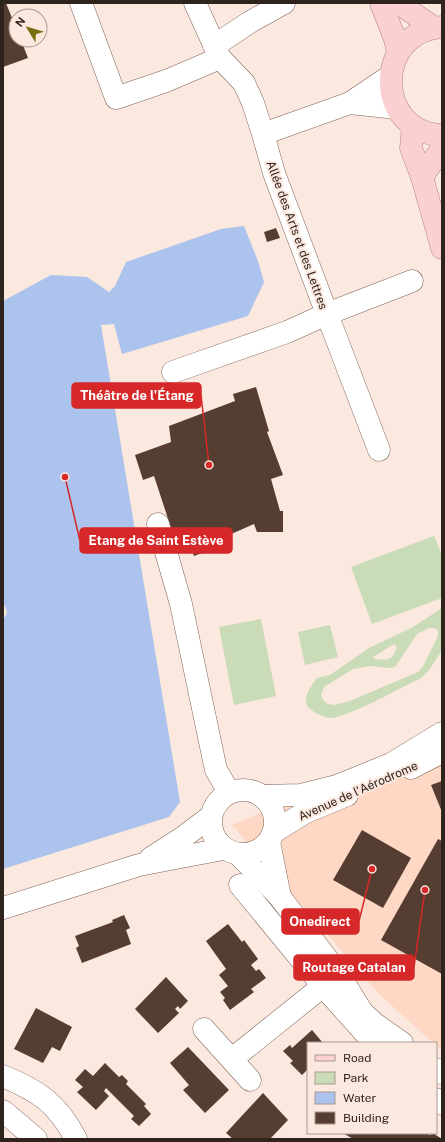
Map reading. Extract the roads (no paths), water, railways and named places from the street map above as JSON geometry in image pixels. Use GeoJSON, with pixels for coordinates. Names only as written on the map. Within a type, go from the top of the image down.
{"type":"FeatureCollection","features":[{"type":"Feature","properties":{"kind":"main road"},"geometry":{"type":"LineString","coordinates":[[381,3],[395,39],[398,52]]}},
{"type":"Feature","properties":{"kind":"main road"},"geometry":{"type":"LineString","coordinates":[[398,3],[437,27]]}},
{"type":"Feature","properties":{"kind":"main road"},"geometry":{"type":"LineString","coordinates":[[437,27],[419,32],[408,41],[398,52],[393,63],[390,76],[391,92],[397,108],[404,118],[413,126],[426,132],[442,135]]}},
{"type":"Feature","properties":{"kind":"main road"},"geometry":{"type":"LineString","coordinates":[[413,126],[411,148],[422,177],[442,248]]}},
{"type":"Feature","properties":{"kind":"main road"},"geometry":{"type":"LineString","coordinates":[[422,177],[442,148]]}},
{"type":"Feature","properties":{"kind":"street","name":"Allée des Arts et des Lettres"},"geometry":{"type":"LineString","coordinates":[[173,372],[287,332],[327,314],[274,173],[253,103],[244,83],[217,52],[195,3]]}},
{"type":"Feature","properties":{"kind":"street"},"geometry":{"type":"LineString","coordinates":[[81,4],[116,98],[166,81],[217,52],[250,22],[284,3]]}},
{"type":"Feature","properties":{"kind":"street"},"geometry":{"type":"LineString","coordinates":[[263,134],[350,103],[390,76]]}},
{"type":"Feature","properties":{"kind":"street"},"geometry":{"type":"LineString","coordinates":[[350,103],[397,108]]}},
{"type":"Feature","properties":{"kind":"street"},"geometry":{"type":"LineString","coordinates":[[379,450],[327,314],[412,281]]}},
{"type":"Feature","properties":{"kind":"street"},"geometry":{"type":"LineString","coordinates":[[158,524],[181,604],[216,770],[229,792]]}},
{"type":"Feature","properties":{"kind":"street","name":"Avenue de l'Aérodrome"},"geometry":{"type":"LineString","coordinates":[[263,796],[301,795],[337,786],[391,764],[442,732]]}},
{"type":"Feature","properties":{"kind":"street","name":"Avenue de l'Aérodrome"},"geometry":{"type":"LineString","coordinates":[[272,836],[306,812],[394,776],[442,752]]}},
{"type":"Feature","properties":{"kind":"street"},"geometry":{"type":"LineString","coordinates":[[139,865],[182,838],[210,816],[216,802],[229,792],[247,789],[263,796],[274,812],[272,836],[280,897]]}},
{"type":"Feature","properties":{"kind":"street"},"geometry":{"type":"LineString","coordinates":[[210,816],[212,835],[280,897],[332,981],[373,1042]]}},
{"type":"Feature","properties":{"kind":"street"},"geometry":{"type":"LineString","coordinates":[[3,908],[139,865],[231,852],[256,852],[272,836]]}},
{"type":"Feature","properties":{"kind":"street"},"geometry":{"type":"LineString","coordinates":[[240,885],[362,1012],[375,1024],[401,1042]]}},
{"type":"Feature","properties":{"kind":"street"},"geometry":{"type":"LineString","coordinates":[[332,981],[374,1002],[405,1042]]}},
{"type":"Feature","properties":{"kind":"street"},"geometry":{"type":"LineString","coordinates":[[232,1059],[332,981]]}},
{"type":"Feature","properties":{"kind":"street"},"geometry":{"type":"LineString","coordinates":[[204,1029],[250,1080]]}},
{"type":"Feature","properties":{"kind":"street"},"geometry":{"type":"LineString","coordinates":[[3,1076],[26,1086],[56,1107],[69,1124],[76,1139]]}},
{"type":"Feature","properties":{"kind":"street"},"geometry":{"type":"LineString","coordinates":[[3,1111],[36,1139]]}},
{"type":"Feature","properties":{"kind":"water"},"geometry":{"type":"Polygon","coordinates":[[[244,226],[258,261],[264,282],[248,316],[122,354],[114,324],[101,325],[180,802],[169,817],[3,869],[3,621],[7,612],[3,601],[3,301],[51,275],[87,277],[109,292],[115,286],[126,262],[221,229],[244,226]]]}},
{"type":"Feature","properties":{"kind":"place","name":"Théâtre de l'Étang"},"geometry":{"type":"Point","coordinates":[209,465]}},
{"type":"Feature","properties":{"kind":"place","name":"Etang de Saint Estève"},"geometry":{"type":"Point","coordinates":[65,477]}},
{"type":"Feature","properties":{"kind":"place","name":"Onedirect"},"geometry":{"type":"Point","coordinates":[372,869]}},
{"type":"Feature","properties":{"kind":"place","name":"Routage Catalan"},"geometry":{"type":"Point","coordinates":[425,890]}}]}
